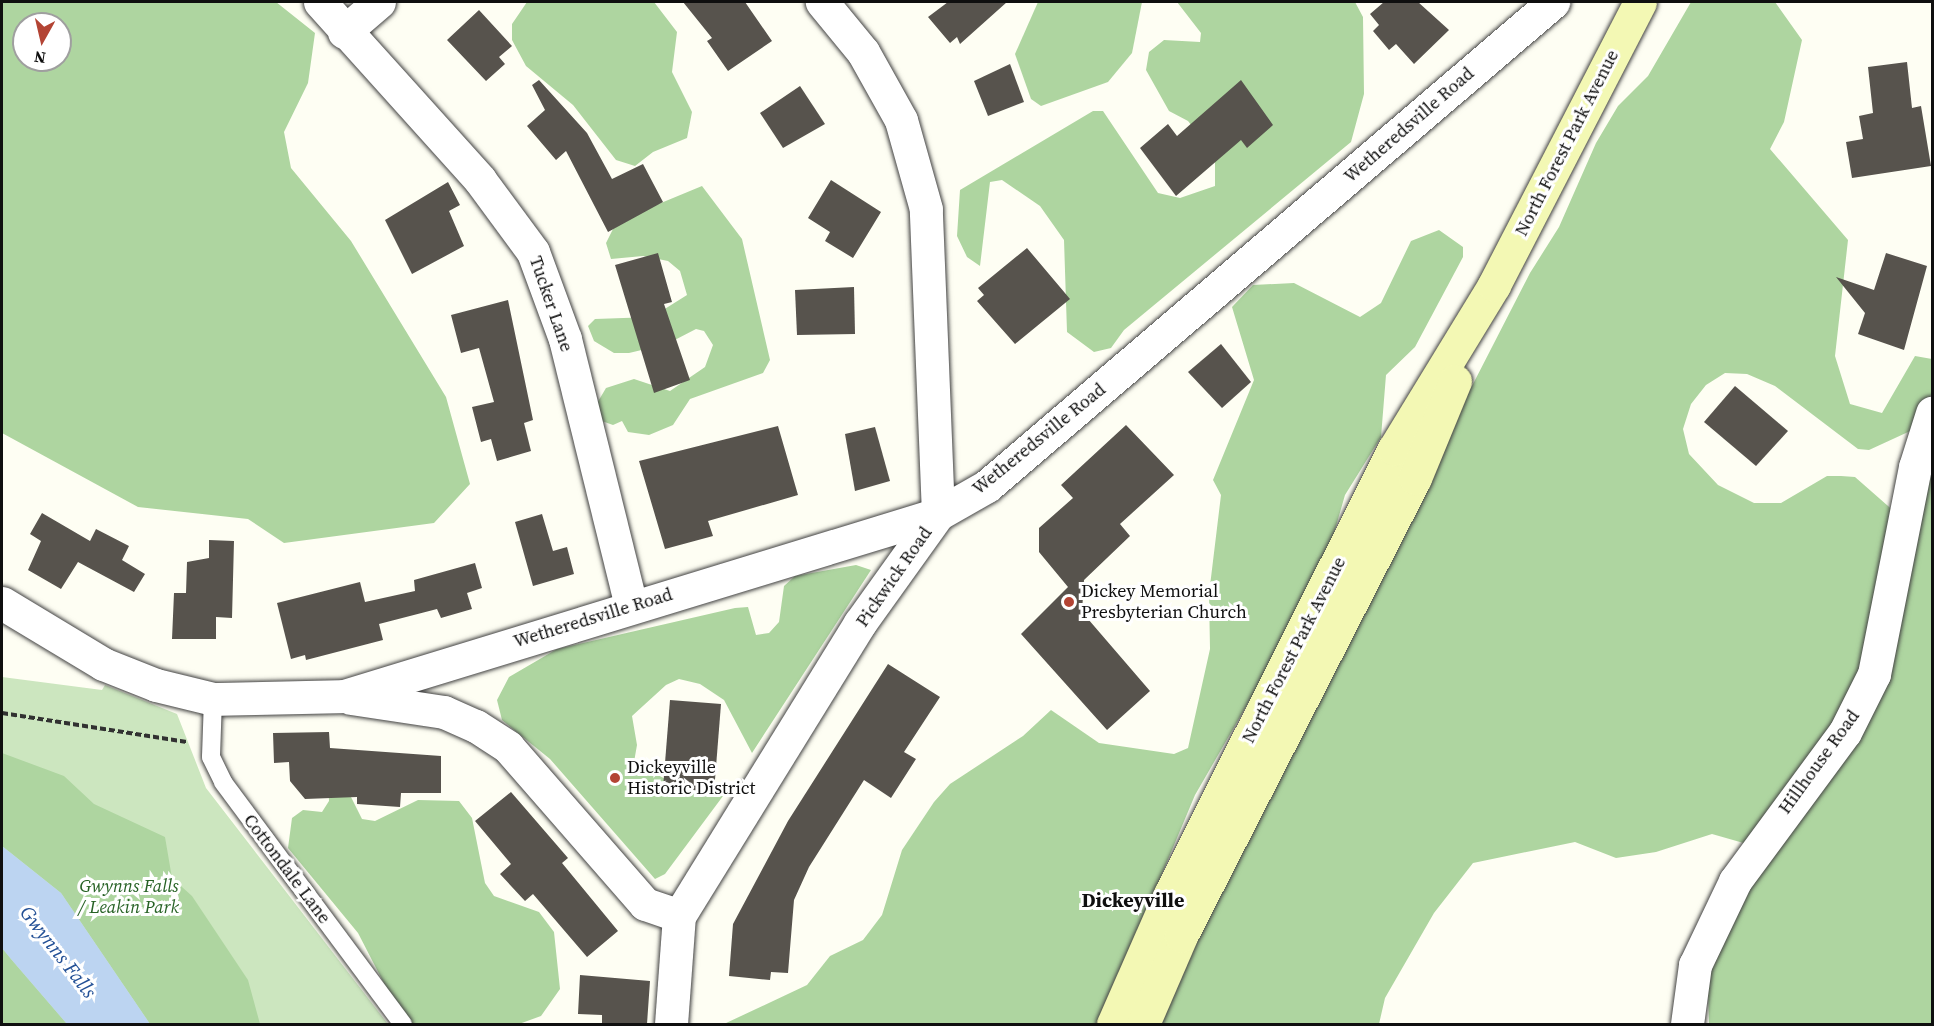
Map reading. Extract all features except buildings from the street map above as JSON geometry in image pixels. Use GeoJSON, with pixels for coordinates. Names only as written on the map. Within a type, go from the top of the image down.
{"type":"FeatureCollection","features":[{"type":"Feature","properties":{"kind":"main road","name":"North Forest Park Avenue"},"geometry":{"type":"LineString","coordinates":[[1113,1024],[1170,894],[1394,449],[1494,285],[1640,2]]}},
{"type":"Feature","properties":{"kind":"main road","name":"North Forest Park Avenue"},"geometry":{"type":"LineString","coordinates":[[1143,1024],[1181,936],[1415,478],[1494,285]]}},
{"type":"Feature","properties":{"kind":"street","name":"Tucker Lane"},"geometry":{"type":"LineString","coordinates":[[320,2],[344,32],[480,180],[533,252],[566,339],[631,606]]}},
{"type":"Feature","properties":{"kind":"street"},"geometry":{"type":"LineString","coordinates":[[344,32],[379,2]]}},
{"type":"Feature","properties":{"kind":"street","name":"Pickwick Road"},"geometry":{"type":"LineString","coordinates":[[671,1024],[679,916],[860,623],[938,514],[926,209],[901,120],[862,52],[822,2]]}},
{"type":"Feature","properties":{"kind":"street","name":"Wetheredsville Road"},"geometry":{"type":"LineString","coordinates":[[344,696],[631,606],[938,514],[987,486],[1540,5]]}},
{"type":"Feature","properties":{"kind":"street","name":"Hillhouse Road"},"geometry":{"type":"LineString","coordinates":[[1687,1024],[1695,965],[1735,881],[1845,732],[1874,674],[1915,468],[1932,413]]}},
{"type":"Feature","properties":{"kind":"street","name":"Wetheredsville Road"},"geometry":{"type":"LineString","coordinates":[[2,603],[103,664],[213,699],[344,696],[444,712],[476,726],[508,747],[645,904],[679,916]]}},
{"type":"Feature","properties":{"kind":"lane","name":"Cottondale Lane"},"geometry":{"type":"LineString","coordinates":[[213,699],[211,746],[223,782],[403,1024]]}},
{"type":"Feature","properties":{"kind":"path"},"geometry":{"type":"LineString","coordinates":[[2,712],[211,746]]}},
{"type":"Feature","properties":{"kind":"green space"},"geometry":{"type":"Polygon","coordinates":[[[2,2],[276,2],[315,33],[308,83],[284,132],[291,168],[351,241],[446,397],[470,484],[434,523],[284,543],[248,519],[138,507],[2,433],[2,2]]]}},
{"type":"Feature","properties":{"kind":"green space"},"geometry":{"type":"Polygon","coordinates":[[[527,2],[654,2],[677,32],[672,72],[692,112],[687,138],[653,152],[635,166],[616,160],[573,105],[526,66],[512,40],[512,24],[527,2]]]}},
{"type":"Feature","properties":{"kind":"green space"},"geometry":{"type":"Polygon","coordinates":[[[1038,2],[1142,2],[1132,53],[1108,82],[1041,106],[1031,99],[1015,54],[1038,2]]]}},
{"type":"Feature","properties":{"kind":"green space"},"geometry":{"type":"Polygon","coordinates":[[[1177,2],[1355,2],[1363,17],[1364,94],[1351,142],[1124,330],[1111,348],[1094,352],[1067,332],[1064,240],[1040,206],[1002,180],[990,182],[980,266],[967,257],[957,236],[960,190],[1093,111],[1103,111],[1158,193],[1180,198],[1215,186],[1215,156],[1188,121],[1169,111],[1146,70],[1149,52],[1164,40],[1200,42],[1201,33],[1177,2]]]}},
{"type":"Feature","properties":{"kind":"green space"},"geometry":{"type":"Polygon","coordinates":[[[1691,2],[1775,2],[1802,40],[1784,122],[1770,149],[1848,240],[1835,356],[1850,404],[1882,413],[1915,356],[1932,359],[1932,392],[1919,427],[1869,450],[1858,449],[1775,386],[1747,374],[1725,373],[1706,385],[1691,404],[1683,429],[1689,454],[1718,485],[1754,503],[1781,503],[1827,476],[1841,476],[1855,477],[1896,513],[1860,686],[1747,844],[1712,834],[1656,852],[1616,858],[1575,842],[1473,863],[1434,913],[1385,998],[1379,1024],[1156,1024],[1433,462],[1530,273],[1559,227],[1596,143],[1618,106],[1648,76],[1691,2]]]}},
{"type":"Feature","properties":{"kind":"green space"},"geometry":{"type":"Polygon","coordinates":[[[702,186],[742,239],[770,360],[763,373],[690,399],[673,425],[649,435],[628,432],[622,421],[613,425],[599,420],[596,405],[606,388],[634,379],[670,391],[705,367],[713,345],[704,331],[696,329],[667,344],[629,353],[614,353],[594,341],[588,326],[595,319],[652,317],[687,295],[680,271],[668,261],[643,256],[611,259],[606,243],[613,229],[632,215],[702,186]]]}},
{"type":"Feature","properties":{"kind":"green space"},"geometry":{"type":"Polygon","coordinates":[[[1439,230],[1463,247],[1463,257],[1415,347],[1386,375],[1381,437],[1345,495],[1334,533],[1266,672],[1195,795],[1099,1024],[724,1024],[807,985],[830,956],[863,940],[882,915],[902,850],[934,802],[950,784],[1023,736],[1051,710],[1099,743],[1174,754],[1188,748],[1210,649],[1209,594],[1221,495],[1213,480],[1254,380],[1232,307],[1253,285],[1294,283],[1360,317],[1381,303],[1411,241],[1439,230]]]}},
{"type":"Feature","properties":{"kind":"green space"},"geometry":{"type":"Polygon","coordinates":[[[1932,434],[1932,1024],[1709,1024],[1707,962],[1738,895],[1830,762],[1932,434]]]}},
{"type":"Feature","properties":{"kind":"green space"},"geometry":{"type":"Polygon","coordinates":[[[856,565],[871,570],[752,753],[724,700],[700,684],[679,679],[666,685],[632,716],[637,745],[634,762],[691,793],[723,796],[665,874],[655,879],[550,759],[502,720],[497,700],[509,677],[557,649],[735,608],[748,607],[756,635],[769,633],[779,622],[784,586],[795,576],[856,565]]]}},
{"type":"Feature","properties":{"kind":"green space","name":"Gwynns Falls / Leakin Park"},"geometry":{"type":"Polygon","coordinates":[[[2,677],[102,690],[105,685],[177,714],[206,788],[388,1024],[2,1024],[2,677]]]}},
{"type":"Feature","properties":{"kind":"green space"},"geometry":{"type":"Polygon","coordinates":[[[2,753],[64,776],[94,804],[165,837],[172,878],[192,896],[248,980],[260,1024],[150,1024],[61,893],[2,846],[2,753]]]}},
{"type":"Feature","properties":{"kind":"green space"},"geometry":{"type":"Polygon","coordinates":[[[328,778],[342,779],[362,819],[375,821],[418,800],[459,801],[472,818],[485,883],[494,896],[539,912],[554,932],[560,989],[541,1016],[519,1024],[405,1024],[358,933],[288,848],[292,818],[303,810],[322,812],[329,801],[328,778]]]}},
{"type":"Feature","properties":{"kind":"green space"},"geometry":{"type":"Polygon","coordinates":[[[2,948],[11,959],[67,1024],[2,1024],[2,948]]]}},
{"type":"Feature","properties":{"kind":"water","name":"Gwynns Falls"},"geometry":{"type":"Polygon","coordinates":[[[2,846],[61,893],[150,1024],[67,1024],[11,959],[2,948],[2,846]]]}},
{"type":"Feature","properties":{"kind":"place","name":"Dickey Memorial Presbyterian Church"},"geometry":{"type":"Point","coordinates":[1069,602]}},
{"type":"Feature","properties":{"kind":"place","name":"Dickeyville Historic District"},"geometry":{"type":"Point","coordinates":[615,778]}},
{"type":"Feature","properties":{"kind":"district","name":"Dickeyville"},"geometry":{"type":"Point","coordinates":[1133,900]}}]}
